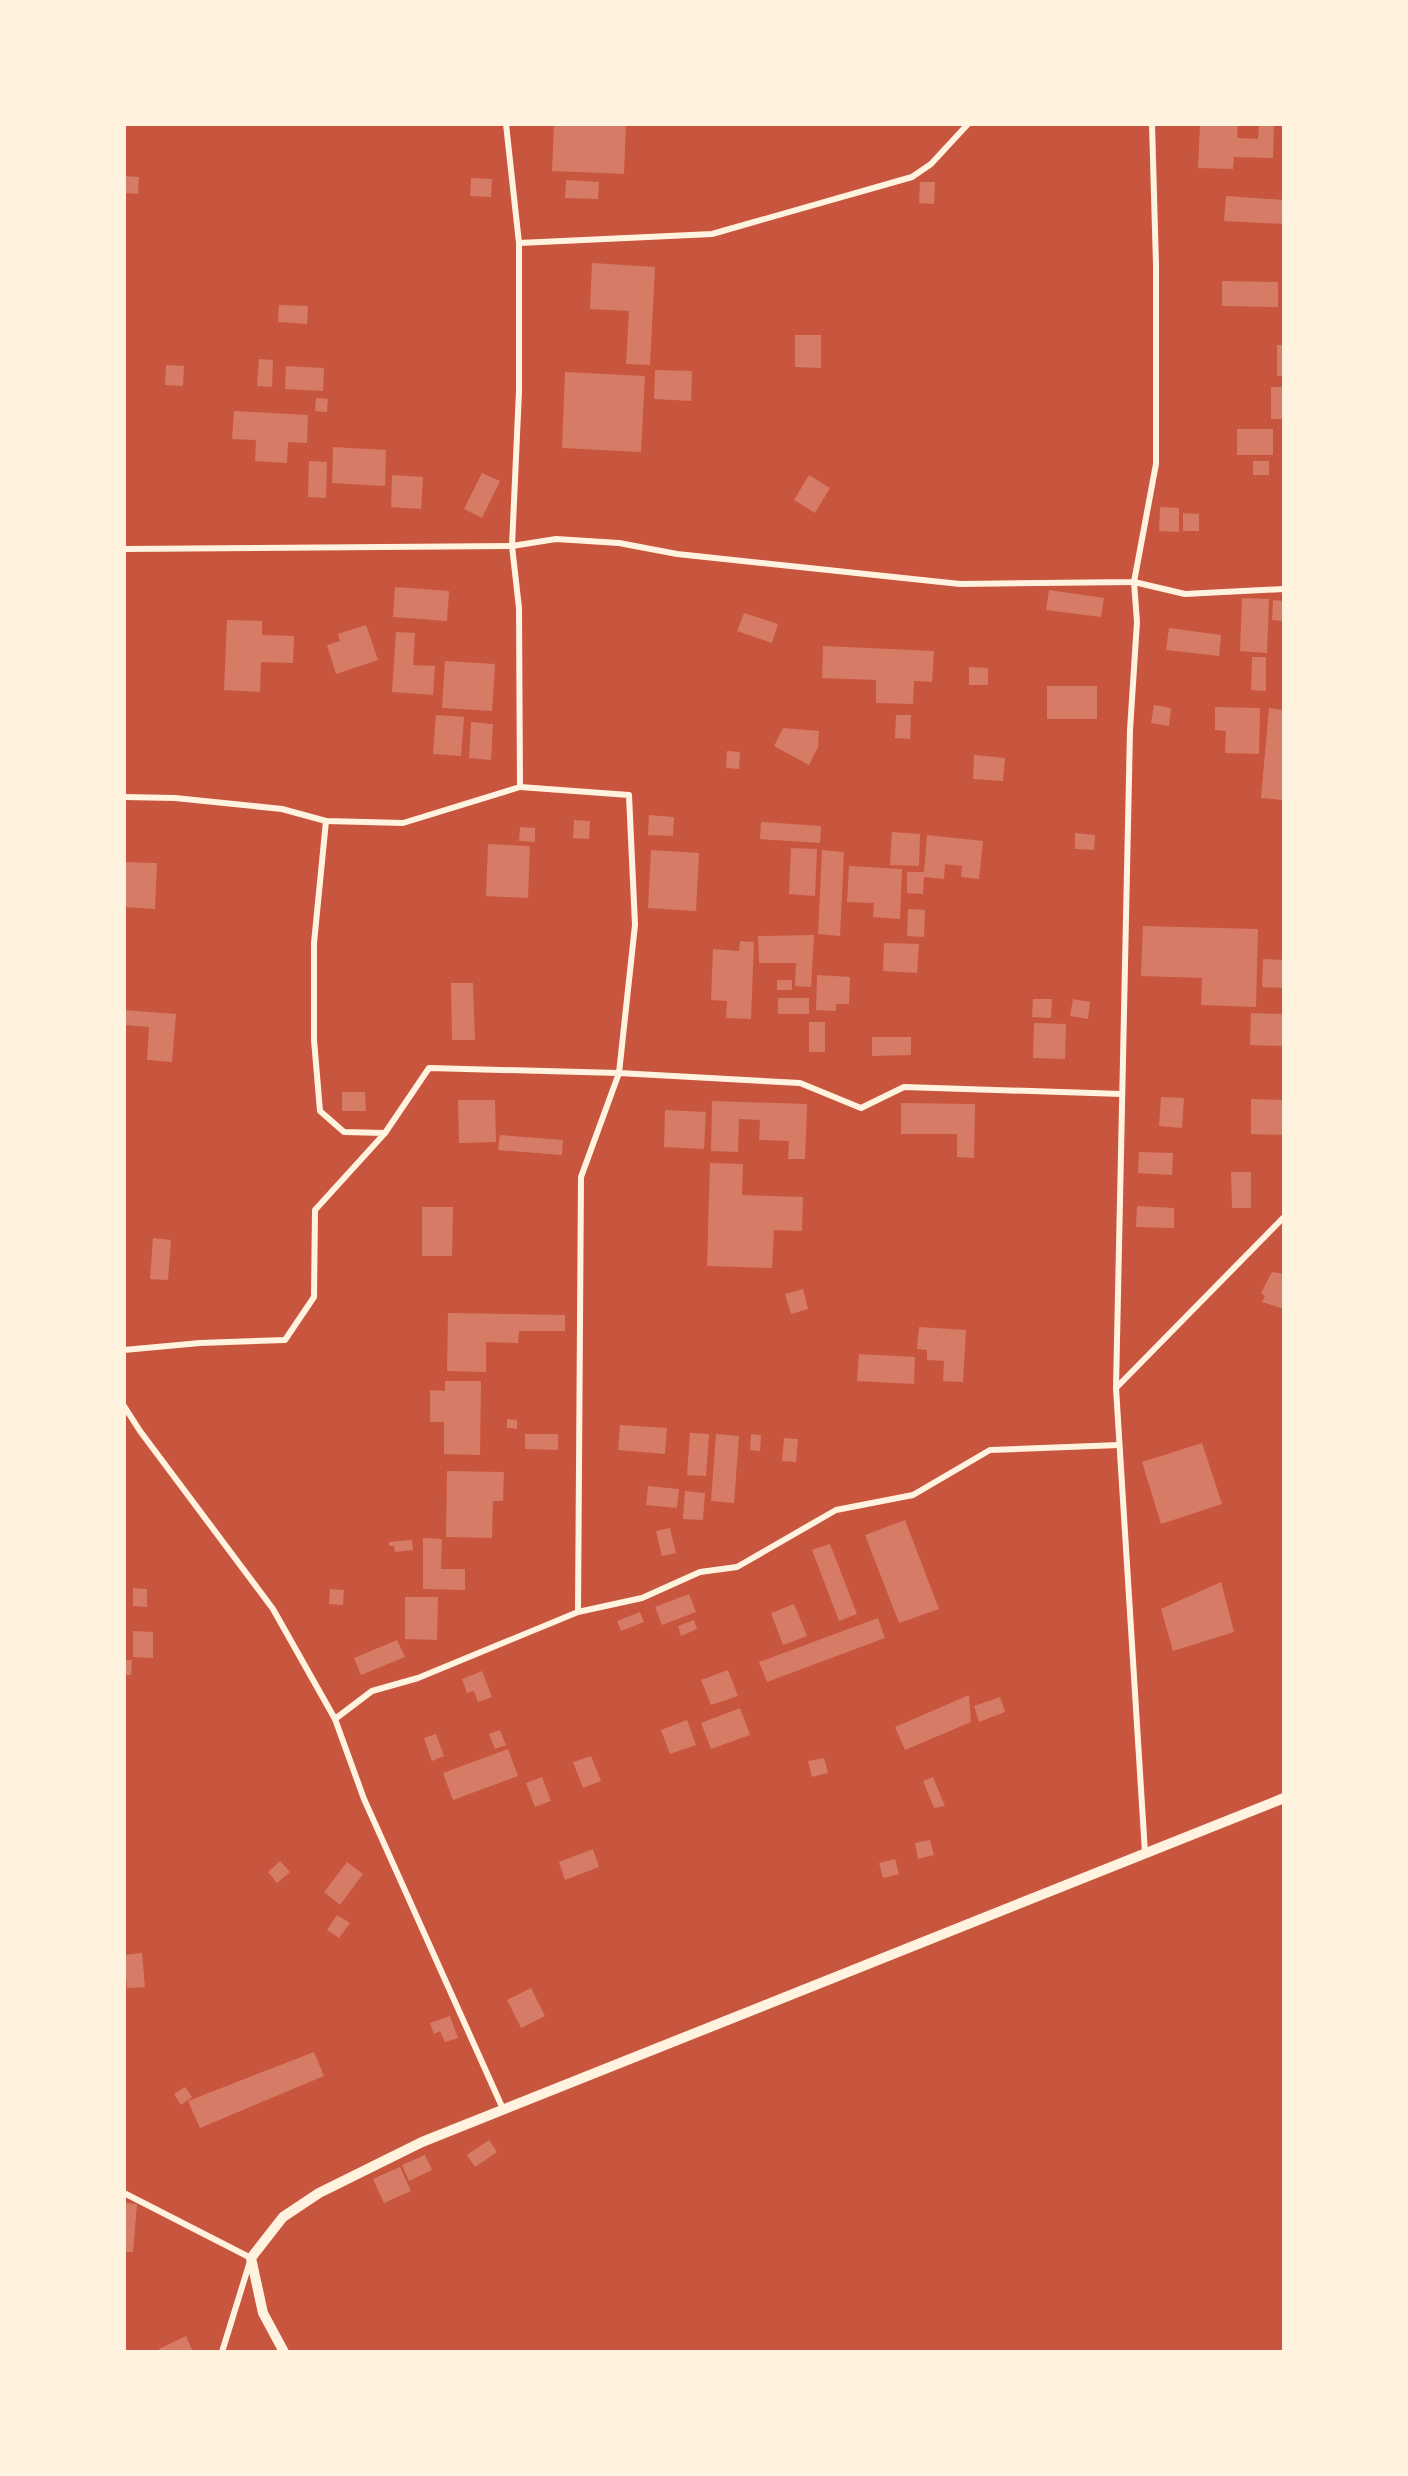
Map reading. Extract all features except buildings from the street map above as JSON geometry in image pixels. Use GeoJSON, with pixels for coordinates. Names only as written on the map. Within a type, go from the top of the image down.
{"type":"FeatureCollection","features":[{"type":"Feature","properties":{"kind":"street"},"geometry":{"type":"LineString","coordinates":[[506,124],[519,243],[519,391],[512,546],[519,608],[520,787]]}},
{"type":"Feature","properties":{"kind":"street"},"geometry":{"type":"LineString","coordinates":[[519,243],[712,234],[912,177],[931,164],[968,124]]}},
{"type":"Feature","properties":{"kind":"street"},"geometry":{"type":"LineString","coordinates":[[1145,1853],[1116,1388],[1130,730],[1137,622],[1134,582],[1156,464],[1156,265],[1152,124]]}},
{"type":"Feature","properties":{"kind":"street"},"geometry":{"type":"LineString","coordinates":[[124,549],[512,546],[556,539],[619,543],[677,554],[960,584],[1134,582],[1185,594],[1284,589]]}},
{"type":"Feature","properties":{"kind":"street"},"geometry":{"type":"LineString","coordinates":[[124,797],[175,798],[282,809],[326,821],[403,823],[520,787],[629,795],[635,925],[619,1073],[581,1177],[578,1612]]}},
{"type":"Feature","properties":{"kind":"street"},"geometry":{"type":"LineString","coordinates":[[326,821],[314,943],[314,1040],[320,1111],[344,1132],[385,1133]]}},
{"type":"Feature","properties":{"kind":"street"},"geometry":{"type":"LineString","coordinates":[[124,1350],[200,1343],[285,1340],[314,1297],[315,1210],[385,1133],[429,1068],[619,1073],[800,1083],[861,1108],[904,1087],[1122,1094]]}},
{"type":"Feature","properties":{"kind":"street"},"geometry":{"type":"LineString","coordinates":[[1116,1388],[1284,1217]]}},
{"type":"Feature","properties":{"kind":"street"},"geometry":{"type":"LineString","coordinates":[[124,1406],[140,1431],[273,1609],[335,1719],[364,1799],[503,2109]]}},
{"type":"Feature","properties":{"kind":"street"},"geometry":{"type":"LineString","coordinates":[[335,1719],[372,1691],[418,1678],[578,1612],[642,1598],[700,1572],[737,1567],[836,1510],[913,1495],[990,1450],[1119,1445]]}},
{"type":"Feature","properties":{"kind":"street"},"geometry":{"type":"LineString","coordinates":[[222,2352],[251,2258],[283,2217],[318,2193],[422,2142],[1284,1798]]}},
{"type":"Feature","properties":{"kind":"street"},"geometry":{"type":"LineString","coordinates":[[124,2193],[251,2258]]}},
{"type":"Feature","properties":{"kind":"street"},"geometry":{"type":"LineString","coordinates":[[251,2258],[263,2313],[284,2352]]}}]}
